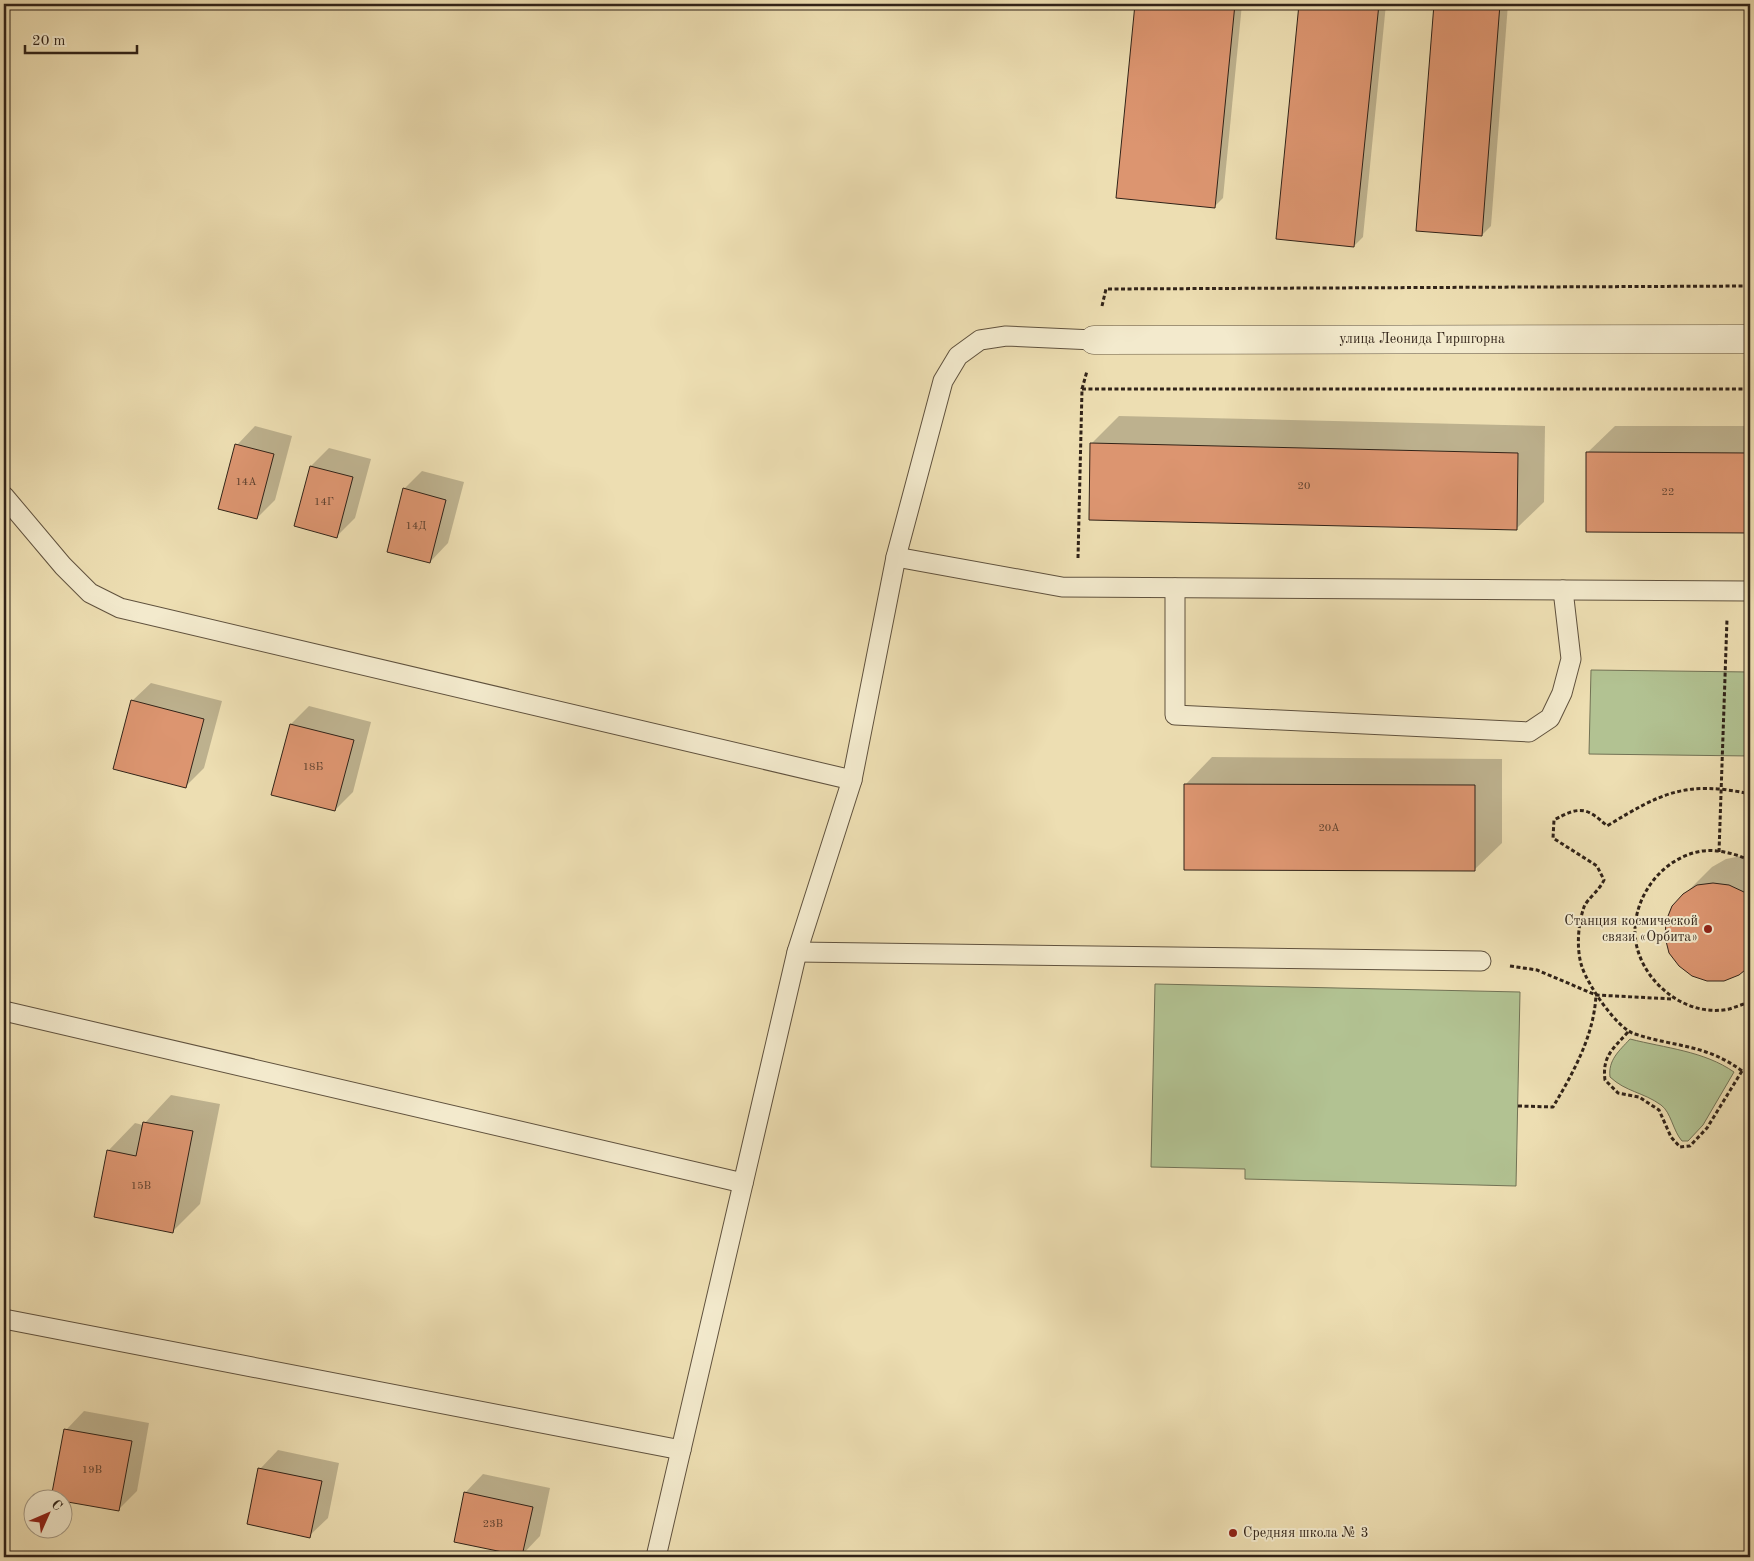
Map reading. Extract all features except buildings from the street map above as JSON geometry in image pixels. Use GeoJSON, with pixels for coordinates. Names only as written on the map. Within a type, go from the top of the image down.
{"type":"FeatureCollection","features":[{"type":"Feature","properties":{"kind":"street","name":"улица Леонида Гиршгорна"},"geometry":{"type":"LineString","coordinates":[[1094,340],[1750,339]]}},
{"type":"Feature","properties":{"kind":"lane"},"geometry":{"type":"LineString","coordinates":[[656,1557],[797,952],[852,780],[896,557],[943,381],[958,356],[980,340],[1006,336],[1094,340]]}},
{"type":"Feature","properties":{"kind":"lane"},"geometry":{"type":"LineString","coordinates":[[4,496],[63,566],[90,593],[120,608],[852,780]]}},
{"type":"Feature","properties":{"kind":"lane"},"geometry":{"type":"LineString","coordinates":[[896,557],[1062,587],[1750,591]]}},
{"type":"Feature","properties":{"kind":"lane"},"geometry":{"type":"LineString","coordinates":[[1175,588],[1175,715],[1528,732],[1550,718],[1562,693],[1571,659],[1563,590]]}},
{"type":"Feature","properties":{"kind":"lane"},"geometry":{"type":"LineString","coordinates":[[797,952],[1481,961]]}},
{"type":"Feature","properties":{"kind":"lane"},"geometry":{"type":"LineString","coordinates":[[4,1011],[743,1184]]}},
{"type":"Feature","properties":{"kind":"lane"},"geometry":{"type":"LineString","coordinates":[[4,1319],[680,1450]]}},
{"type":"Feature","properties":{"kind":"path"},"geometry":{"type":"LineString","coordinates":[[1077,587],[1082,389],[1106,289],[1750,286]]}},
{"type":"Feature","properties":{"kind":"path"},"geometry":{"type":"LineString","coordinates":[[1082,389],[1750,388]]}},
{"type":"Feature","properties":{"kind":"path"},"geometry":{"type":"LineString","coordinates":[[1719,852],[1727,591]]}},
{"type":"Feature","properties":{"kind":"path"},"geometry":{"type":"LineString","coordinates":[[1742,1071],[1725,1058],[1699,1049],[1628,1032],[1596,995],[1582,966],[1579,927],[1585,904],[1599,891],[1604,880],[1597,866],[1553,838],[1554,820],[1572,810],[1593,813],[1607,826],[1652,799],[1686,789],[1722,788],[1750,794]]}},
{"type":"Feature","properties":{"kind":"path"},"geometry":{"type":"LineString","coordinates":[[1674,999],[1653,981],[1640,956],[1635,929],[1640,901],[1655,878],[1676,860],[1702,851],[1730,852],[1750,860]]}},
{"type":"Feature","properties":{"kind":"path"},"geometry":{"type":"LineString","coordinates":[[1481,961],[1537,970],[1596,995],[1674,999],[1700,1008],[1728,1010],[1750,1002]]}},
{"type":"Feature","properties":{"kind":"path"},"geometry":{"type":"LineString","coordinates":[[1518,1106],[1553,1107],[1586,1044],[1596,1013],[1596,995]]}},
{"type":"Feature","properties":{"kind":"path"},"geometry":{"type":"LineString","coordinates":[[1628,1032],[1611,1051],[1603,1065],[1605,1080],[1618,1093],[1639,1097],[1659,1110],[1671,1137],[1680,1147],[1690,1146],[1707,1128],[1742,1071],[1750,1068]]}},
{"type":"Feature","properties":{"kind":"green space"},"geometry":{"type":"Polygon","coordinates":[[[1591,670],[1750,672],[1750,756],[1589,754],[1591,670]]]}},
{"type":"Feature","properties":{"kind":"green space"},"geometry":{"type":"Polygon","coordinates":[[[1155,984],[1520,992],[1516,1186],[1245,1179],[1245,1169],[1151,1167],[1155,984]]]}},
{"type":"Feature","properties":{"kind":"green space"},"geometry":{"type":"Polygon","coordinates":[[[1630,1039],[1710,1059],[1734,1072],[1703,1125],[1688,1141],[1682,1141],[1667,1112],[1661,1105],[1622,1086],[1610,1077],[1613,1061],[1618,1052],[1630,1039]]]}},
{"type":"Feature","properties":{"kind":"place","name":"Станция космической связи «Орбита»"},"geometry":{"type":"Point","coordinates":[1708,929]}},
{"type":"Feature","properties":{"kind":"place","name":"Средняя школа № 3"},"geometry":{"type":"Point","coordinates":[1233,1533]}}]}
